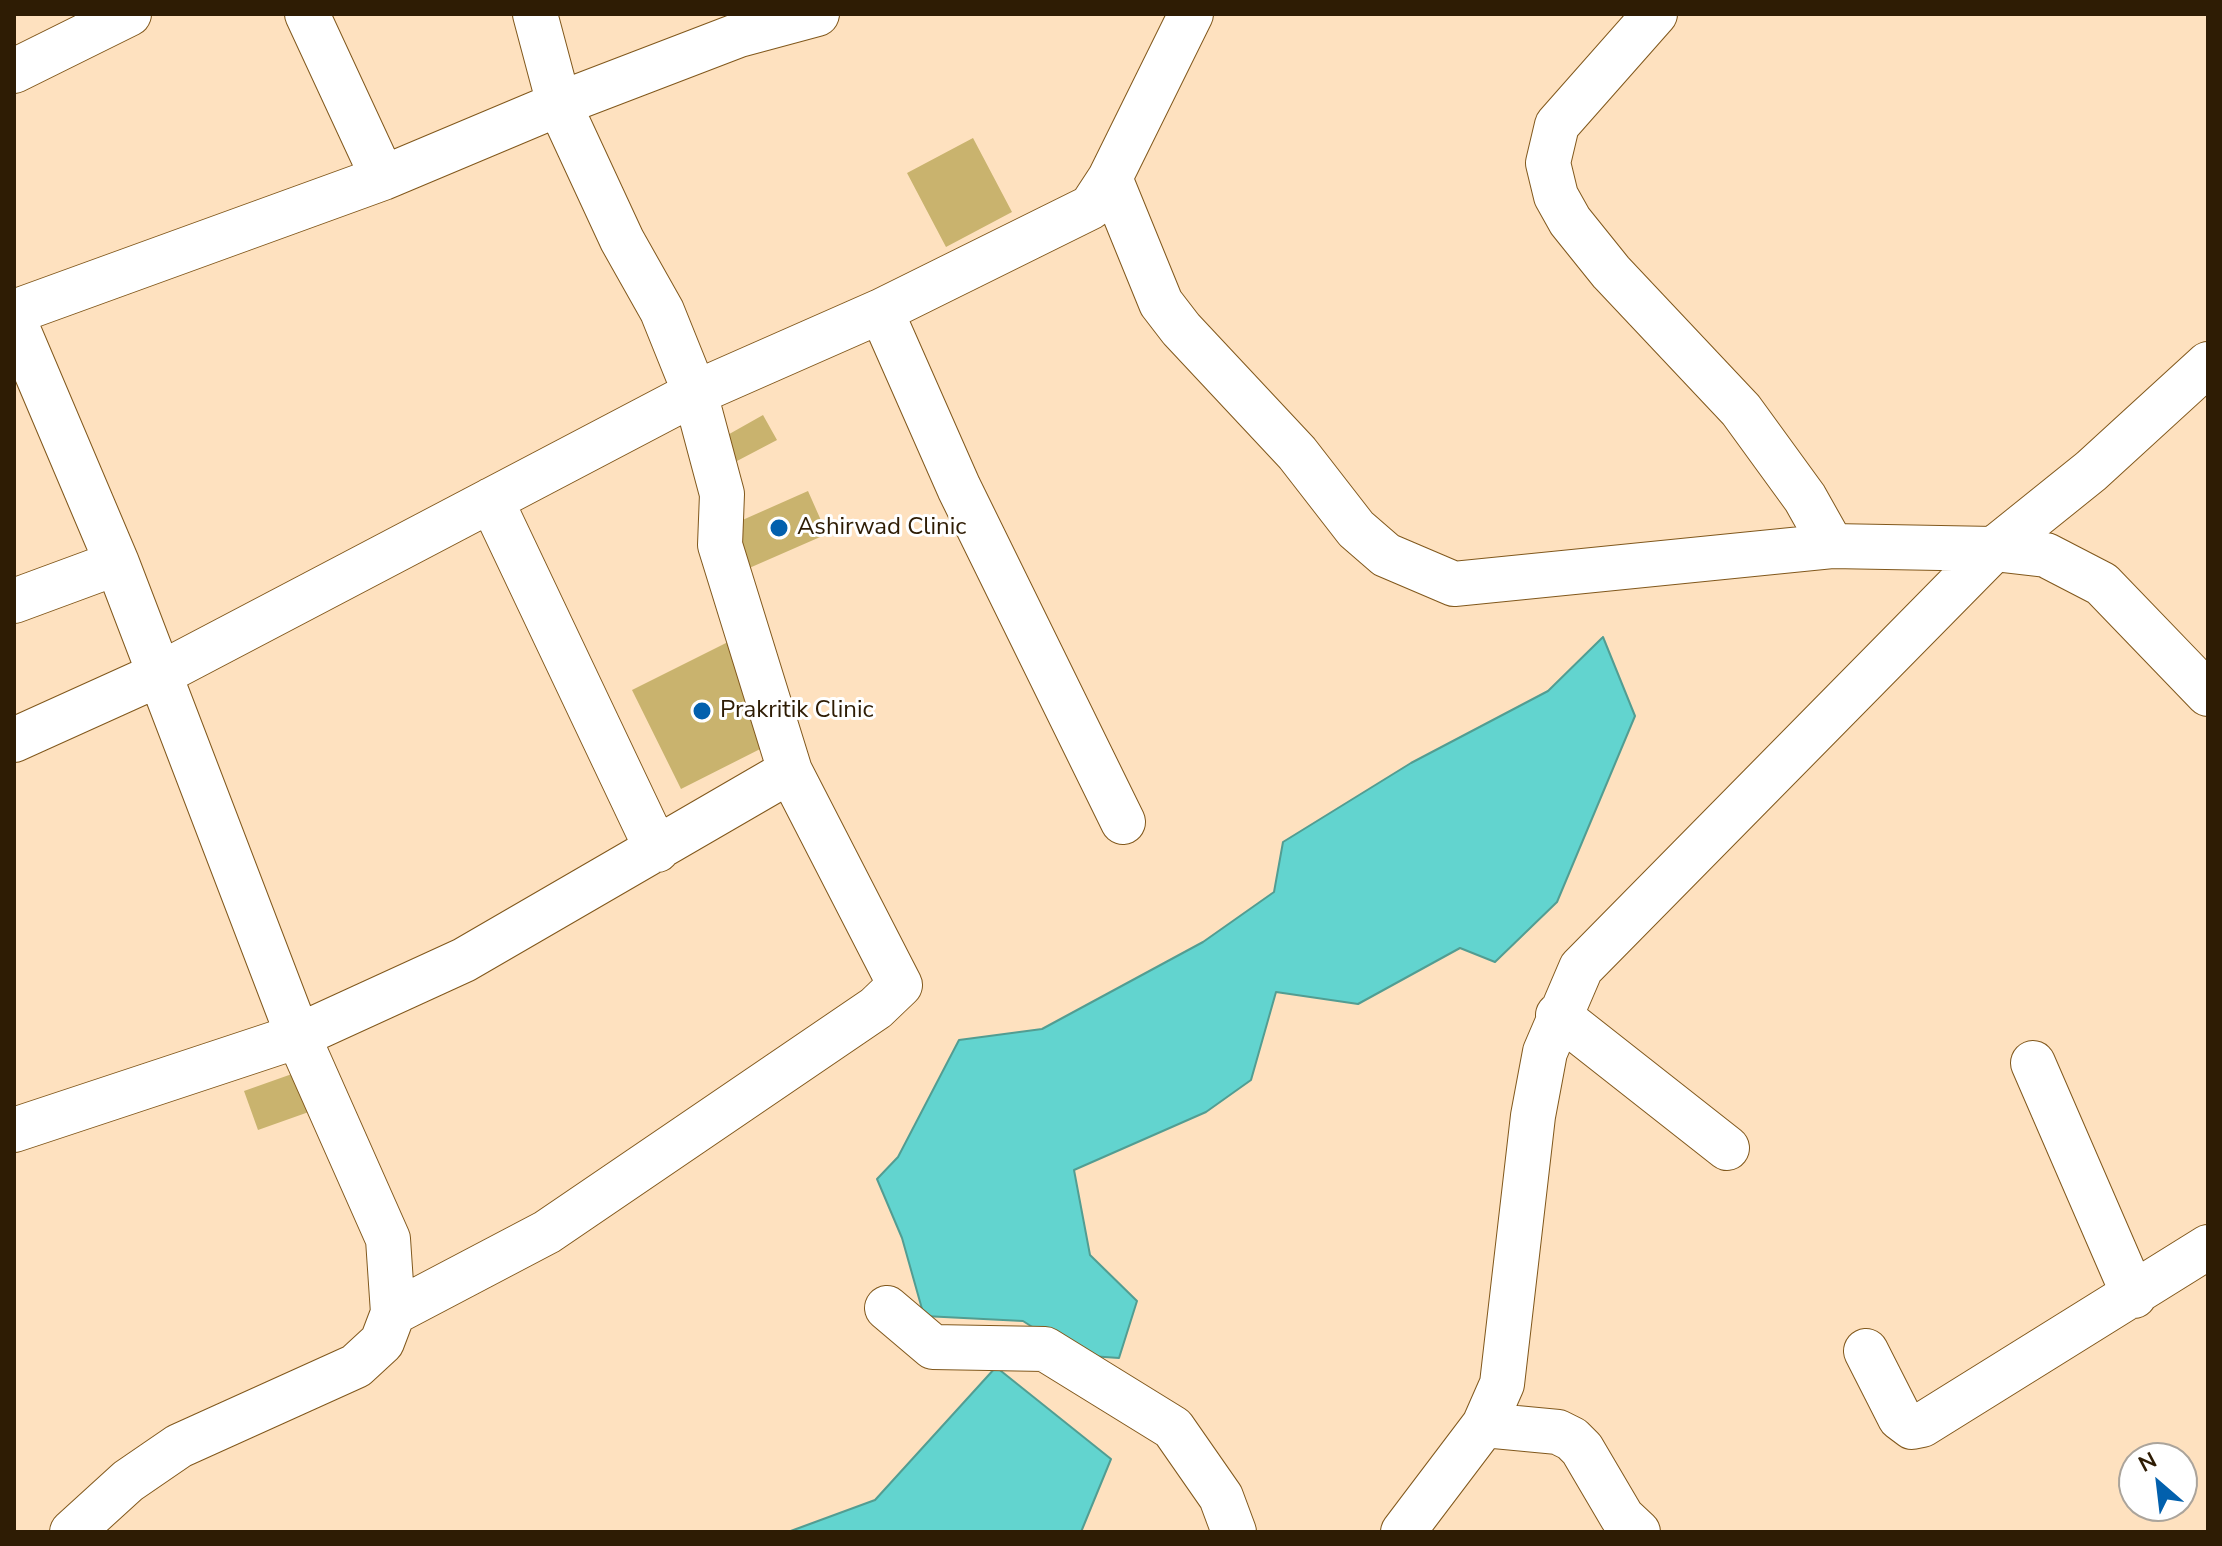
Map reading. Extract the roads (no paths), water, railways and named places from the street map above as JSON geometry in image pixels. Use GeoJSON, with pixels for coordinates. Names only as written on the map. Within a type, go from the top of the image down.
{"type":"FeatureCollection","features":[{"type":"Feature","properties":{"kind":"street"},"geometry":{"type":"LineString","coordinates":[[14,71],[129,14]]}},
{"type":"Feature","properties":{"kind":"street"},"geometry":{"type":"LineString","coordinates":[[307,14],[383,178]]}},
{"type":"Feature","properties":{"kind":"street"},"geometry":{"type":"LineString","coordinates":[[393,1313],[547,1232],[876,1008],[900,985],[790,771],[720,545],[722,494],[695,393],[662,311],[622,240],[559,104],[535,14]]}},
{"type":"Feature","properties":{"kind":"street"},"geometry":{"type":"LineString","coordinates":[[14,312],[383,178],[559,104],[739,35],[817,14]]}},
{"type":"Feature","properties":{"kind":"street"},"geometry":{"type":"LineString","coordinates":[[1655,14],[1557,125],[1548,163],[1556,196],[1570,221],[1611,272],[1741,410],[1805,498],[1832,546]]}},
{"type":"Feature","properties":{"kind":"street"},"geometry":{"type":"LineString","coordinates":[[14,740],[160,674],[695,393],[881,311],[1091,207],[1110,178],[1189,15]]}},
{"type":"Feature","properties":{"kind":"street"},"geometry":{"type":"LineString","coordinates":[[1110,178],[1161,303],[1181,329],[1297,453],[1356,529],[1386,555],[1454,584],[1832,546],[1994,549],[2046,555],[2102,584],[2190,649],[2208,694]]}},
{"type":"Feature","properties":{"kind":"street"},"geometry":{"type":"LineString","coordinates":[[881,311],[959,488],[1123,822]]}},
{"type":"Feature","properties":{"kind":"street"},"geometry":{"type":"LineString","coordinates":[[14,320],[117,563],[298,1036],[388,1239],[393,1313],[382,1342],[356,1366],[179,1446],[128,1481],[72,1532]]}},
{"type":"Feature","properties":{"kind":"street"},"geometry":{"type":"LineString","coordinates":[[1403,1532],[1484,1425],[1502,1384],[1533,1116],[1545,1052],[1558,1015],[1581,968],[1994,549],[2091,471],[2208,364]]}},
{"type":"Feature","properties":{"kind":"street"},"geometry":{"type":"LineString","coordinates":[[491,500],[657,850]]}},
{"type":"Feature","properties":{"kind":"street"},"geometry":{"type":"LineString","coordinates":[[14,601],[117,563]]}},
{"type":"Feature","properties":{"kind":"street"},"geometry":{"type":"LineString","coordinates":[[14,1130],[298,1036],[464,960],[790,771]]}},
{"type":"Feature","properties":{"kind":"street"},"geometry":{"type":"LineString","coordinates":[[1558,1015],[1727,1148]]}},
{"type":"Feature","properties":{"kind":"street"},"geometry":{"type":"LineString","coordinates":[[2033,1063],[2134,1296]]}},
{"type":"Feature","properties":{"kind":"street"},"geometry":{"type":"LineString","coordinates":[[1866,1351],[1900,1418],[1912,1427],[1922,1425],[2134,1296],[2208,1247]]}},
{"type":"Feature","properties":{"kind":"street"},"geometry":{"type":"LineString","coordinates":[[887,1308],[933,1347],[1045,1349],[1173,1428],[1221,1497],[1234,1532]]}},
{"type":"Feature","properties":{"kind":"street"},"geometry":{"type":"LineString","coordinates":[[1484,1425],[1558,1432],[1572,1439],[1582,1449],[1622,1517],[1638,1532]]}},
{"type":"Feature","properties":{"kind":"water"},"geometry":{"type":"Polygon","coordinates":[[[1603,637],[1635,716],[1557,902],[1495,962],[1460,948],[1358,1004],[1276,992],[1251,1080],[1206,1112],[1074,1170],[1090,1255],[1137,1301],[1119,1358],[1076,1355],[1023,1321],[924,1316],[902,1238],[877,1179],[898,1157],[959,1040],[1042,1029],[1203,942],[1274,892],[1283,842],[1411,763],[1548,691],[1603,637]]]}},
{"type":"Feature","properties":{"kind":"water"},"geometry":{"type":"Polygon","coordinates":[[[996,1367],[1111,1459],[1081,1532],[788,1532],[875,1500],[996,1367]]]}},
{"type":"Feature","properties":{"kind":"place","name":"Ashirwad Clinic"},"geometry":{"type":"Point","coordinates":[779,528]}},
{"type":"Feature","properties":{"kind":"place","name":"Prakritik Clinic"},"geometry":{"type":"Point","coordinates":[702,711]}}]}
